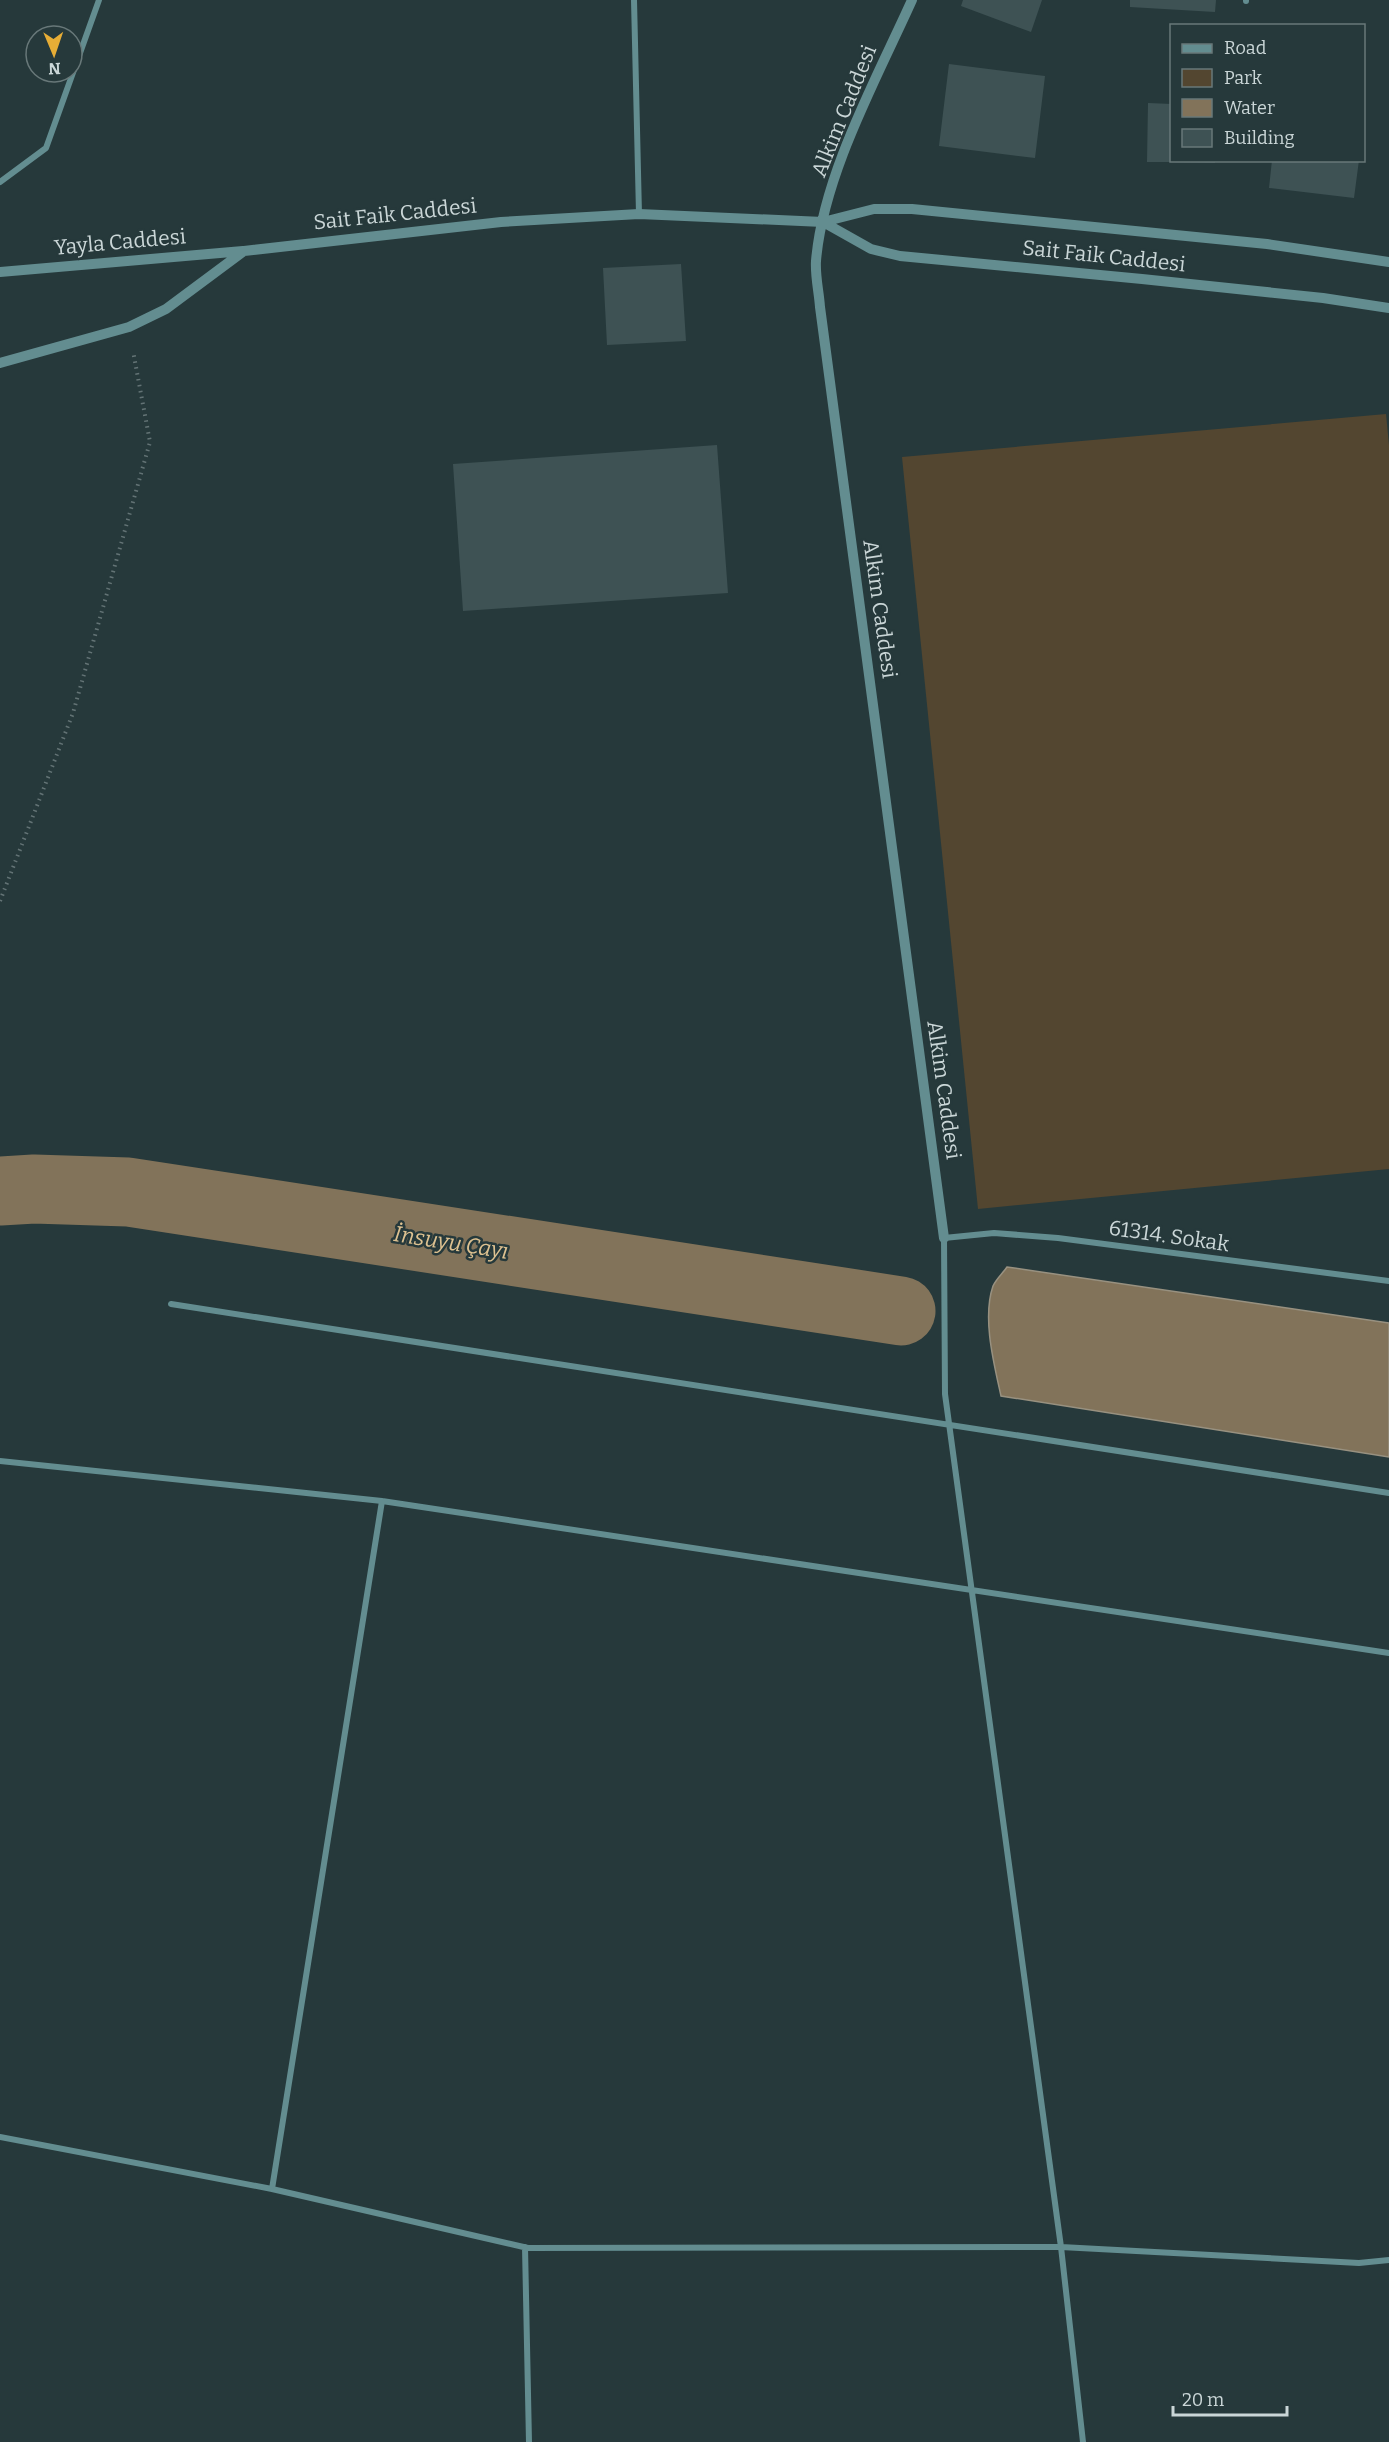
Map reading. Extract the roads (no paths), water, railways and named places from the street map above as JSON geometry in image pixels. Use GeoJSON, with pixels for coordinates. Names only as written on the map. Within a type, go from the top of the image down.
{"type":"FeatureCollection","features":[{"type":"Feature","properties":{"kind":"street"},"geometry":{"type":"LineString","coordinates":[[0,182],[46,148],[99,0]]}},
{"type":"Feature","properties":{"kind":"street"},"geometry":{"type":"LineString","coordinates":[[634,0],[639,214]]}},
{"type":"Feature","properties":{"kind":"street","name":"Alkim Caddesi"},"geometry":{"type":"LineString","coordinates":[[912,0],[841,162],[823,222],[816,263],[944,1238]]}},
{"type":"Feature","properties":{"kind":"street","name":"Sait Faik Caddesi"},"geometry":{"type":"LineString","coordinates":[[243,251],[501,222],[639,214],[823,222],[874,209],[912,209],[1267,244],[1389,262]]}},
{"type":"Feature","properties":{"kind":"street","name":"Sait Faik Caddesi"},"geometry":{"type":"LineString","coordinates":[[823,222],[871,249],[900,256],[1312,297],[1389,308]]}},
{"type":"Feature","properties":{"kind":"street"},"geometry":{"type":"LineString","coordinates":[[0,363],[129,327],[166,309],[243,251]]}},
{"type":"Feature","properties":{"kind":"street","name":"Yayla Caddesi"},"geometry":{"type":"LineString","coordinates":[[0,272],[243,251]]}},
{"type":"Feature","properties":{"kind":"street","name":"61314. Sokak"},"geometry":{"type":"LineString","coordinates":[[944,1238],[994,1233],[1058,1238],[1389,1281]]}},
{"type":"Feature","properties":{"kind":"street"},"geometry":{"type":"LineString","coordinates":[[944,1238],[945,1394],[1061,2247],[1083,2442]]}},
{"type":"Feature","properties":{"kind":"street"},"geometry":{"type":"LineString","coordinates":[[171,1304],[1389,1493]]}},
{"type":"Feature","properties":{"kind":"street"},"geometry":{"type":"LineString","coordinates":[[0,1461],[382,1501],[1389,1653]]}},
{"type":"Feature","properties":{"kind":"street"},"geometry":{"type":"LineString","coordinates":[[272,2189],[382,1501]]}},
{"type":"Feature","properties":{"kind":"street"},"geometry":{"type":"LineString","coordinates":[[0,2137],[272,2189],[525,2247],[1061,2247],[1359,2263],[1389,2260]]}},
{"type":"Feature","properties":{"kind":"street"},"geometry":{"type":"LineString","coordinates":[[525,2247],[529,2442]]}},
{"type":"Feature","properties":{"kind":"water"},"geometry":{"type":"Polygon","coordinates":[[[1007,1267],[1389,1323],[1389,1457],[1001,1396],[990,1341],[989,1312],[993,1286],[1007,1267]]]}},
{"type":"Feature","properties":{"kind":"waterway","name":"İnsuyu Çayı"},"geometry":{"type":"LineString","coordinates":[[0,1191],[34,1189],[128,1192],[901,1311]]}}]}
